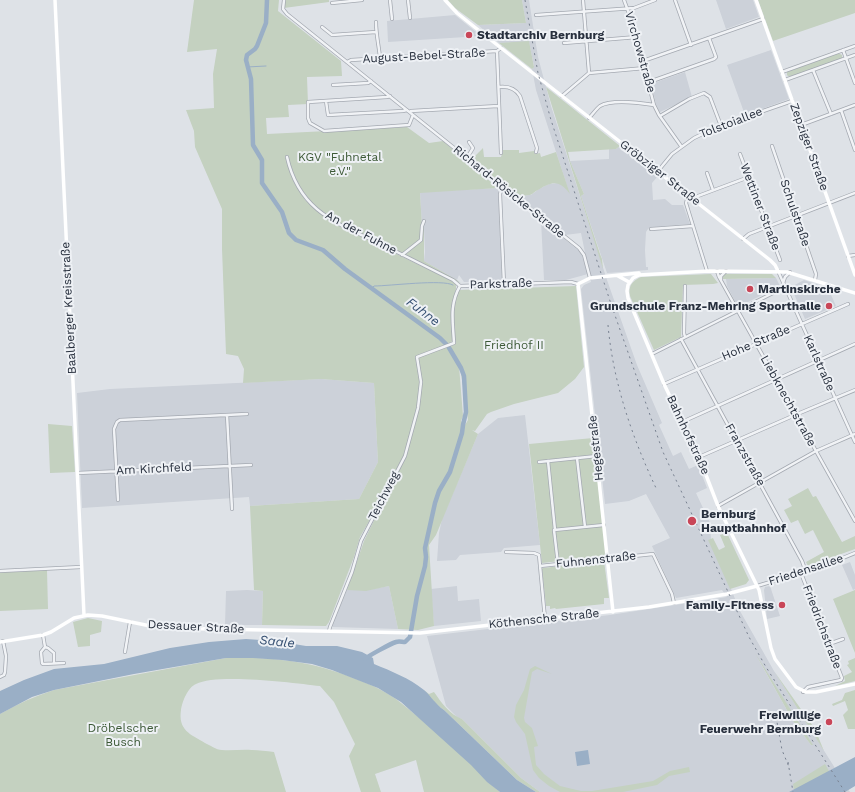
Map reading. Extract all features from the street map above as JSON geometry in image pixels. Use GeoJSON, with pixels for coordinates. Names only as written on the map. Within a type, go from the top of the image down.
{"type":"FeatureCollection","features":[{"type":"Feature","properties":{"kind":"main road","name":"Baalberger Kreisstraße"},"geometry":{"type":"LineString","coordinates":[[55,0],[84,615]]}},
{"type":"Feature","properties":{"kind":"main road","name":"Gröbziger Straße"},"geometry":{"type":"LineString","coordinates":[[445,0],[458,13],[501,48],[772,262],[778,271]]}},
{"type":"Feature","properties":{"kind":"main road","name":"Zepziger Straße"},"geometry":{"type":"LineString","coordinates":[[756,0],[855,275]]}},
{"type":"Feature","properties":{"kind":"main road"},"geometry":{"type":"LineString","coordinates":[[615,275],[629,282],[639,275],[704,270],[778,271],[790,272],[855,293]]}},
{"type":"Feature","properties":{"kind":"main road"},"geometry":{"type":"LineString","coordinates":[[578,284],[590,278],[659,272],[660,274]]}},
{"type":"Feature","properties":{"kind":"main road","name":"Bahnhofstraße"},"geometry":{"type":"LineString","coordinates":[[629,282],[627,290],[628,297],[664,384],[699,457],[718,506],[757,586],[773,654],[796,687],[803,692]]}},
{"type":"Feature","properties":{"kind":"main road","name":"Hegestraße"},"geometry":{"type":"LineString","coordinates":[[578,284],[605,525],[613,612]]}},
{"type":"Feature","properties":{"kind":"main road","name":"Köthensche Straße"},"geometry":{"type":"LineString","coordinates":[[329,631],[416,633],[613,612],[728,594],[757,586]]}},
{"type":"Feature","properties":{"kind":"main road"},"geometry":{"type":"LineString","coordinates":[[1,642],[52,632],[74,618],[84,615]]}},
{"type":"Feature","properties":{"kind":"main road","name":"Dessauer Straße"},"geometry":{"type":"LineString","coordinates":[[84,615],[98,616],[160,628],[329,631]]}},
{"type":"Feature","properties":{"kind":"main road"},"geometry":{"type":"LineString","coordinates":[[803,692],[816,692],[855,684]]}},
{"type":"Feature","properties":{"kind":"street","name":"Richard-Rösicke-Straße"},"geometry":{"type":"LineString","coordinates":[[284,0],[283,9],[287,14],[582,251],[590,278]]}},
{"type":"Feature","properties":{"kind":"street"},"geometry":{"type":"LineString","coordinates":[[332,3],[362,0]]}},
{"type":"Feature","properties":{"kind":"street"},"geometry":{"type":"LineString","coordinates":[[390,0],[392,20]]}},
{"type":"Feature","properties":{"kind":"street"},"geometry":{"type":"LineString","coordinates":[[408,0],[410,18]]}},
{"type":"Feature","properties":{"kind":"street"},"geometry":{"type":"LineString","coordinates":[[583,0],[589,73]]}},
{"type":"Feature","properties":{"kind":"street","name":"Virchowstraße"},"geometry":{"type":"LineString","coordinates":[[624,0],[637,38],[654,105],[660,116],[682,146]]}},
{"type":"Feature","properties":{"kind":"street"},"geometry":{"type":"LineString","coordinates":[[536,15],[634,8],[656,0]]}},
{"type":"Feature","properties":{"kind":"street"},"geometry":{"type":"LineString","coordinates":[[675,0],[691,45]]}},
{"type":"Feature","properties":{"kind":"street"},"geometry":{"type":"LineString","coordinates":[[643,61],[763,18]]}},
{"type":"Feature","properties":{"kind":"street"},"geometry":{"type":"LineString","coordinates":[[376,22],[377,41],[380,46],[380,58]]}},
{"type":"Feature","properties":{"kind":"street"},"geometry":{"type":"LineString","coordinates":[[322,27],[332,35],[376,32]]}},
{"type":"Feature","properties":{"kind":"street"},"geometry":{"type":"LineString","coordinates":[[564,43],[637,38]]}},
{"type":"Feature","properties":{"kind":"street"},"geometry":{"type":"LineString","coordinates":[[648,82],[714,59],[716,57],[709,38]]}},
{"type":"Feature","properties":{"kind":"street"},"geometry":{"type":"LineString","coordinates":[[782,72],[855,46]]}},
{"type":"Feature","properties":{"kind":"street","name":"August-Bebel-Straße"},"geometry":{"type":"LineString","coordinates":[[347,62],[351,60],[497,51],[501,48]]}},
{"type":"Feature","properties":{"kind":"street"},"geometry":{"type":"LineString","coordinates":[[843,50],[855,83]]}},
{"type":"Feature","properties":{"kind":"street"},"geometry":{"type":"LineString","coordinates":[[497,51],[500,153]]}},
{"type":"Feature","properties":{"kind":"street"},"geometry":{"type":"LineString","coordinates":[[785,80],[855,55]]}},
{"type":"Feature","properties":{"kind":"street"},"geometry":{"type":"LineString","coordinates":[[562,96],[589,73],[645,68]]}},
{"type":"Feature","properties":{"kind":"street"},"geometry":{"type":"LineString","coordinates":[[813,70],[815,79],[831,114]]}},
{"type":"Feature","properties":{"kind":"street"},"geometry":{"type":"LineString","coordinates":[[333,85],[368,83],[371,81]]}},
{"type":"Feature","properties":{"kind":"street"},"geometry":{"type":"LineString","coordinates":[[498,87],[511,88],[519,94],[537,148],[536,152]]}},
{"type":"Feature","properties":{"kind":"street"},"geometry":{"type":"LineString","coordinates":[[660,116],[685,101],[704,93],[710,97],[721,126]]}},
{"type":"Feature","properties":{"kind":"street"},"geometry":{"type":"LineString","coordinates":[[390,96],[308,102],[310,123],[324,131],[409,125],[413,115]]}},
{"type":"Feature","properties":{"kind":"street","name":"Tolstoiallee"},"geometry":{"type":"LineString","coordinates":[[658,171],[672,154],[694,138],[721,126],[793,100]]}},
{"type":"Feature","properties":{"kind":"street"},"geometry":{"type":"LineString","coordinates":[[326,101],[328,116],[406,110]]}},
{"type":"Feature","properties":{"kind":"street"},"geometry":{"type":"LineString","coordinates":[[589,118],[597,108],[606,103],[617,102],[654,105]]}},
{"type":"Feature","properties":{"kind":"street"},"geometry":{"type":"LineString","coordinates":[[801,125],[855,105]]}},
{"type":"Feature","properties":{"kind":"street"},"geometry":{"type":"LineString","coordinates":[[410,112],[498,106]]}},
{"type":"Feature","properties":{"kind":"street"},"geometry":{"type":"LineString","coordinates":[[841,110],[855,150]]}},
{"type":"Feature","properties":{"kind":"street"},"geometry":{"type":"LineString","coordinates":[[467,158],[473,148],[469,142]]}},
{"type":"Feature","properties":{"kind":"street","name":"Schulstraße"},"geometry":{"type":"LineString","coordinates":[[772,146],[816,274],[815,280]]}},
{"type":"Feature","properties":{"kind":"street","name":"Wettiner Straße"},"geometry":{"type":"LineString","coordinates":[[740,154],[780,260]]}},
{"type":"Feature","properties":{"kind":"street","name":"An der Fuhne"},"geometry":{"type":"LineString","coordinates":[[287,157],[292,175],[298,188],[317,210],[344,227],[453,280],[460,286]]}},
{"type":"Feature","properties":{"kind":"street"},"geometry":{"type":"LineString","coordinates":[[706,173],[713,190]]}},
{"type":"Feature","properties":{"kind":"street"},"geometry":{"type":"LineString","coordinates":[[694,199],[713,190],[749,177]]}},
{"type":"Feature","properties":{"kind":"street"},"geometry":{"type":"LineString","coordinates":[[502,187],[500,194],[504,284]]}},
{"type":"Feature","properties":{"kind":"street"},"geometry":{"type":"LineString","coordinates":[[743,239],[746,236],[768,227],[855,194]]}},
{"type":"Feature","properties":{"kind":"street"},"geometry":{"type":"LineString","coordinates":[[689,196],[686,199],[686,202],[704,270]]}},
{"type":"Feature","properties":{"kind":"street"},"geometry":{"type":"LineString","coordinates":[[402,255],[421,240],[424,221]]}},
{"type":"Feature","properties":{"kind":"street"},"geometry":{"type":"LineString","coordinates":[[651,229],[693,226]]}},
{"type":"Feature","properties":{"kind":"street"},"geometry":{"type":"LineString","coordinates":[[848,256],[855,255]]}},
{"type":"Feature","properties":{"kind":"street","name":"Liebknechtstraße"},"geometry":{"type":"LineString","coordinates":[[717,271],[721,281],[855,521]]}},
{"type":"Feature","properties":{"kind":"street"},"geometry":{"type":"LineString","coordinates":[[721,281],[721,276],[726,271]]}},
{"type":"Feature","properties":{"kind":"street","name":"Karlstraße"},"geometry":{"type":"LineString","coordinates":[[778,271],[835,398],[854,435],[855,442]]}},
{"type":"Feature","properties":{"kind":"street"},"geometry":{"type":"LineString","coordinates":[[652,354],[738,311],[784,285],[785,277],[790,272]]}},
{"type":"Feature","properties":{"kind":"street","name":"Parkstraße"},"geometry":{"type":"LineString","coordinates":[[417,356],[454,343],[452,307],[454,296],[460,286],[572,282],[578,284]]}},
{"type":"Feature","properties":{"kind":"street"},"geometry":{"type":"LineString","coordinates":[[685,286],[685,337]]}},
{"type":"Feature","properties":{"kind":"street","name":"Hohe Straße"},"geometry":{"type":"LineString","coordinates":[[664,384],[848,304]]}},
{"type":"Feature","properties":{"kind":"street","name":"Franzstraße"},"geometry":{"type":"LineString","coordinates":[[682,339],[802,561],[806,572]]}},
{"type":"Feature","properties":{"kind":"street"},"geometry":{"type":"LineString","coordinates":[[682,422],[855,344]]}},
{"type":"Feature","properties":{"kind":"street","name":"Teichweg"},"geometry":{"type":"LineString","coordinates":[[329,631],[354,566],[361,541],[405,456],[418,408],[421,382],[417,356]]}},
{"type":"Feature","properties":{"kind":"street"},"geometry":{"type":"LineString","coordinates":[[699,457],[855,390]]}},
{"type":"Feature","properties":{"kind":"street"},"geometry":{"type":"LineString","coordinates":[[118,500],[114,429],[116,422],[120,420],[247,414]]}},
{"type":"Feature","properties":{"kind":"street"},"geometry":{"type":"LineString","coordinates":[[227,415],[232,509]]}},
{"type":"Feature","properties":{"kind":"street"},"geometry":{"type":"LineString","coordinates":[[718,506],[816,452],[854,435]]}},
{"type":"Feature","properties":{"kind":"street"},"geometry":{"type":"LineString","coordinates":[[539,462],[597,456]]}},
{"type":"Feature","properties":{"kind":"street"},"geometry":{"type":"LineString","coordinates":[[578,458],[585,527]]}},
{"type":"Feature","properties":{"kind":"street"},"geometry":{"type":"LineString","coordinates":[[548,461],[558,564]]}},
{"type":"Feature","properties":{"kind":"street","name":"Am Kirchfeld"},"geometry":{"type":"LineString","coordinates":[[78,474],[251,465]]}},
{"type":"Feature","properties":{"kind":"street"},"geometry":{"type":"LineString","coordinates":[[555,530],[605,525]]}},
{"type":"Feature","properties":{"kind":"street"},"geometry":{"type":"LineString","coordinates":[[506,552],[537,554],[539,557],[545,619]]}},
{"type":"Feature","properties":{"kind":"street","name":"Friedensallee"},"geometry":{"type":"LineString","coordinates":[[757,586],[806,572],[855,553]]}},
{"type":"Feature","properties":{"kind":"street","name":"Fuhnenstraße"},"geometry":{"type":"LineString","coordinates":[[540,566],[653,554],[672,594],[674,603]]}},
{"type":"Feature","properties":{"kind":"street"},"geometry":{"type":"LineString","coordinates":[[0,571],[81,567]]}},
{"type":"Feature","properties":{"kind":"street","name":"Friedrichstraße"},"geometry":{"type":"LineString","coordinates":[[802,573],[842,677],[841,680],[808,687],[803,692]]}},
{"type":"Feature","properties":{"kind":"street"},"geometry":{"type":"LineString","coordinates":[[126,652],[130,622]]}},
{"type":"Feature","properties":{"kind":"street"},"geometry":{"type":"LineString","coordinates":[[44,634],[45,646],[41,652],[41,661],[43,664],[64,663]]}},
{"type":"Feature","properties":{"kind":"street"},"geometry":{"type":"LineString","coordinates":[[829,644],[843,639]]}},
{"type":"Feature","properties":{"kind":"street"},"geometry":{"type":"LineString","coordinates":[[0,677],[4,675],[6,656],[1,642]]}},
{"type":"Feature","properties":{"kind":"street"},"geometry":{"type":"LineString","coordinates":[[45,646],[54,653],[54,663]]}},
{"type":"Feature","properties":{"kind":"shaded area"},"geometry":{"type":"Polygon","coordinates":[[[522,0],[529,0],[538,57],[551,106],[607,280],[637,365],[662,423],[659,425],[673,456],[681,452],[689,469],[698,465],[707,488],[696,493],[710,523],[711,540],[740,611],[774,671],[850,792],[794,784],[794,790],[790,792],[540,792],[521,778],[462,719],[458,718],[446,706],[427,636],[610,615],[727,597],[722,590],[676,598],[652,546],[670,538],[646,494],[629,501],[605,504],[581,289],[584,285],[591,282],[581,233],[565,235],[515,196],[531,195],[549,184],[558,183],[563,185],[569,192],[536,90],[532,69],[534,66],[529,42],[499,43],[478,25],[526,23],[522,0]],[[757,657],[793,721],[812,745],[757,657]]]}},
{"type":"Feature","properties":{"kind":"shaded area"},"geometry":{"type":"Polygon","coordinates":[[[716,0],[753,0],[759,17],[726,29],[716,0]]]}},
{"type":"Feature","properties":{"kind":"shaded area"},"geometry":{"type":"Polygon","coordinates":[[[455,15],[481,36],[388,42],[387,21],[455,15]]]}},
{"type":"Feature","properties":{"kind":"shaded area"},"geometry":{"type":"Polygon","coordinates":[[[771,50],[789,99],[745,115],[727,65],[771,50]]]}},
{"type":"Feature","properties":{"kind":"shaded area"},"geometry":{"type":"Polygon","coordinates":[[[685,72],[692,97],[660,112],[656,104],[651,84],[685,72]]]}},
{"type":"Feature","properties":{"kind":"shaded area"},"geometry":{"type":"Polygon","coordinates":[[[620,146],[658,176],[652,183],[653,200],[665,199],[672,205],[683,205],[690,224],[651,227],[648,229],[646,232],[645,250],[646,267],[648,267],[648,270],[607,273],[581,196],[584,194],[570,161],[609,159],[609,149],[616,149],[620,146]]]}},
{"type":"Feature","properties":{"kind":"shaded area"},"geometry":{"type":"Polygon","coordinates":[[[498,188],[502,281],[464,282],[459,275],[457,280],[424,261],[424,226],[422,226],[420,192],[498,188]]]}},
{"type":"Feature","properties":{"kind":"shaded area"},"geometry":{"type":"Polygon","coordinates":[[[541,220],[581,253],[588,274],[566,280],[544,280],[541,220]]]}},
{"type":"Feature","properties":{"kind":"shaded area"},"geometry":{"type":"Polygon","coordinates":[[[776,278],[780,286],[738,307],[727,286],[726,279],[776,278]]]}},
{"type":"Feature","properties":{"kind":"shaded area"},"geometry":{"type":"Polygon","coordinates":[[[804,280],[828,288],[836,306],[805,319],[791,287],[804,280]]]}},
{"type":"Feature","properties":{"kind":"shaded area"},"geometry":{"type":"Polygon","coordinates":[[[321,379],[374,383],[378,462],[359,499],[250,506],[249,497],[82,508],[77,393],[110,389],[321,379]]]}},
{"type":"Feature","properties":{"kind":"shaded area"},"geometry":{"type":"Polygon","coordinates":[[[525,415],[540,545],[504,548],[501,552],[460,555],[456,560],[437,561],[439,533],[442,519],[478,434],[498,418],[525,415]]]}},
{"type":"Feature","properties":{"kind":"shaded area"},"geometry":{"type":"Polygon","coordinates":[[[850,562],[855,575],[855,589],[853,590],[842,565],[850,562]]]}},
{"type":"Feature","properties":{"kind":"shaded area"},"geometry":{"type":"Polygon","coordinates":[[[389,586],[398,629],[333,627],[332,625],[347,590],[367,590],[389,586]]]}},
{"type":"Feature","properties":{"kind":"shaded area"},"geometry":{"type":"Polygon","coordinates":[[[457,586],[458,601],[479,599],[481,621],[434,626],[431,589],[457,586]]]}},
{"type":"Feature","properties":{"kind":"shaded area"},"geometry":{"type":"Polygon","coordinates":[[[770,586],[780,616],[767,619],[764,590],[765,587],[770,586]]]}},
{"type":"Feature","properties":{"kind":"shaded area"},"geometry":{"type":"Polygon","coordinates":[[[226,591],[263,591],[262,625],[225,625],[226,591]]]}},
{"type":"Feature","properties":{"kind":"green space"},"geometry":{"type":"Polygon","coordinates":[[[194,0],[279,0],[278,11],[341,61],[342,76],[307,77],[308,104],[288,105],[289,117],[266,118],[267,134],[407,127],[429,143],[443,141],[498,188],[420,193],[422,226],[424,226],[424,261],[461,283],[340,224],[314,205],[299,189],[305,200],[333,223],[456,283],[451,309],[453,341],[448,344],[449,347],[455,344],[453,307],[459,290],[576,286],[584,367],[575,379],[558,393],[514,404],[491,412],[487,414],[475,431],[472,430],[478,434],[436,535],[429,545],[434,626],[418,630],[398,629],[389,586],[366,591],[347,590],[364,541],[385,498],[382,499],[360,537],[354,557],[329,622],[326,626],[262,625],[263,591],[254,590],[250,506],[359,499],[378,462],[374,383],[321,379],[243,383],[244,369],[238,356],[226,354],[222,209],[195,147],[194,131],[186,110],[214,108],[213,74],[217,49],[187,52],[194,0]],[[456,361],[459,366],[463,416],[461,421],[465,425],[468,420],[460,367],[456,361]]]}},
{"type":"Feature","properties":{"kind":"green space"},"geometry":{"type":"Polygon","coordinates":[[[285,0],[329,0],[329,2],[284,8],[285,0]]]}},
{"type":"Feature","properties":{"kind":"green space"},"geometry":{"type":"Polygon","coordinates":[[[448,0],[522,0],[526,23],[478,25],[455,8],[448,0]]]}},
{"type":"Feature","properties":{"kind":"green space"},"geometry":{"type":"Polygon","coordinates":[[[758,0],[855,0],[855,13],[773,41],[758,0]]]}},
{"type":"Feature","properties":{"kind":"green space"},"geometry":{"type":"Polygon","coordinates":[[[529,41],[534,67],[532,69],[499,43],[529,41]]]}},
{"type":"Feature","properties":{"kind":"green space"},"geometry":{"type":"Polygon","coordinates":[[[838,53],[842,55],[842,58],[793,76],[787,75],[787,72],[838,53]]]}},
{"type":"Feature","properties":{"kind":"green space"},"geometry":{"type":"Polygon","coordinates":[[[546,87],[620,146],[616,149],[568,152],[570,161],[584,194],[581,196],[602,259],[603,269],[546,87]]]}},
{"type":"Feature","properties":{"kind":"green space"},"geometry":{"type":"Polygon","coordinates":[[[483,148],[484,157],[501,157],[503,150],[519,150],[519,153],[534,151],[535,154],[540,153],[541,157],[556,152],[570,194],[566,189],[556,183],[537,190],[530,195],[514,195],[471,160],[483,148]]]}},
{"type":"Feature","properties":{"kind":"green space"},"geometry":{"type":"Polygon","coordinates":[[[711,274],[718,283],[683,285],[681,337],[654,350],[630,296],[631,284],[641,277],[711,274]]]}},
{"type":"Feature","properties":{"kind":"green space"},"geometry":{"type":"Polygon","coordinates":[[[725,274],[772,274],[776,278],[723,279],[725,274]]]}},
{"type":"Feature","properties":{"kind":"green space"},"geometry":{"type":"Polygon","coordinates":[[[48,424],[72,426],[75,472],[50,473],[48,424]]]}},
{"type":"Feature","properties":{"kind":"green space"},"geometry":{"type":"Polygon","coordinates":[[[593,438],[606,556],[542,563],[529,444],[593,438]]]}},
{"type":"Feature","properties":{"kind":"green space"},"geometry":{"type":"Polygon","coordinates":[[[808,488],[813,497],[816,496],[842,542],[855,536],[855,549],[808,566],[806,562],[824,552],[813,530],[805,534],[798,520],[791,523],[784,510],[792,506],[788,499],[808,488]]]}},
{"type":"Feature","properties":{"kind":"green space"},"geometry":{"type":"Polygon","coordinates":[[[727,533],[749,580],[746,584],[730,589],[708,540],[713,538],[719,550],[725,547],[720,535],[727,533]]]}},
{"type":"Feature","properties":{"kind":"green space"},"geometry":{"type":"Polygon","coordinates":[[[604,561],[609,598],[604,598],[604,604],[556,609],[550,609],[550,606],[546,606],[543,568],[604,561]]]}},
{"type":"Feature","properties":{"kind":"green space"},"geometry":{"type":"Polygon","coordinates":[[[47,570],[48,609],[0,611],[0,572],[47,570]]]}},
{"type":"Feature","properties":{"kind":"green space"},"geometry":{"type":"Polygon","coordinates":[[[855,590],[855,653],[833,599],[855,590]]]}},
{"type":"Feature","properties":{"kind":"green space"},"geometry":{"type":"Polygon","coordinates":[[[88,618],[102,621],[101,632],[90,635],[90,646],[78,647],[73,622],[88,618]]]}},
{"type":"Feature","properties":{"kind":"green space"},"geometry":{"type":"Polygon","coordinates":[[[755,653],[813,745],[811,745],[793,721],[755,653]]]}},
{"type":"Feature","properties":{"kind":"green space","name":"Dröbelscher Busch"},"geometry":{"type":"Polygon","coordinates":[[[226,658],[276,659],[308,664],[339,673],[380,689],[391,695],[428,725],[500,792],[424,792],[416,760],[375,774],[381,792],[361,792],[349,756],[355,744],[334,702],[320,686],[275,681],[221,679],[206,681],[196,684],[190,688],[181,710],[181,722],[183,727],[190,734],[220,750],[257,750],[274,752],[286,792],[0,792],[0,714],[26,700],[54,690],[226,658]]]}},
{"type":"Feature","properties":{"kind":"green space"},"geometry":{"type":"Polygon","coordinates":[[[855,658],[855,681],[835,686],[845,681],[844,676],[852,672],[847,665],[849,664],[848,661],[855,658]]]}},
{"type":"Feature","properties":{"kind":"green space"},"geometry":{"type":"Polygon","coordinates":[[[535,666],[552,674],[537,669],[532,672],[524,718],[525,722],[532,728],[538,746],[534,747],[536,765],[544,774],[560,786],[581,791],[592,791],[653,781],[670,771],[689,767],[690,772],[669,776],[657,785],[623,792],[560,792],[549,786],[539,778],[533,770],[525,734],[514,717],[516,705],[524,690],[530,669],[535,666]]]}},
{"type":"Feature","properties":{"kind":"green space"},"geometry":{"type":"Polygon","coordinates":[[[774,671],[815,729],[824,751],[774,671]]]}},
{"type":"Feature","properties":{"kind":"green space"},"geometry":{"type":"Polygon","coordinates":[[[424,690],[429,694],[434,692],[450,711],[462,719],[521,778],[540,792],[536,792],[517,780],[437,705],[424,690]]]}},
{"type":"Feature","properties":{"kind":"green space"},"geometry":{"type":"Polygon","coordinates":[[[855,690],[855,729],[848,729],[843,715],[848,710],[845,701],[833,706],[832,704],[842,700],[845,693],[855,690]]]}},
{"type":"Feature","properties":{"kind":"green space"},"geometry":{"type":"Polygon","coordinates":[[[825,764],[833,778],[794,790],[793,784],[825,764]]]}},
{"type":"Feature","properties":{"kind":"water","name":"Saale"},"geometry":{"type":"Polygon","coordinates":[[[246,639],[275,641],[306,646],[337,646],[362,652],[373,658],[374,664],[406,678],[424,690],[517,780],[536,792],[500,792],[487,782],[471,765],[401,702],[378,688],[312,664],[282,660],[226,658],[54,690],[32,697],[0,714],[0,691],[54,669],[104,664],[170,648],[209,642],[246,639]]]}},
{"type":"Feature","properties":{"kind":"water"},"geometry":{"type":"Polygon","coordinates":[[[588,750],[590,764],[577,766],[575,752],[588,750]]]}},
{"type":"Feature","properties":{"kind":"water"},"geometry":{"type":"Polygon","coordinates":[[[855,757],[855,786],[845,792],[789,792],[855,757]]]}},
{"type":"Feature","properties":{"kind":"waterway","name":"Fuhne"},"geometry":{"type":"LineString","coordinates":[[267,0],[266,23],[257,46],[247,55],[246,60],[251,79],[253,145],[262,160],[262,183],[282,212],[289,233],[296,240],[323,250],[345,269],[440,338],[448,346],[464,376],[466,412],[462,433],[450,472],[439,491],[435,503],[425,548],[425,566],[417,596],[410,637],[405,642],[393,643],[365,659]]}},
{"type":"Feature","properties":{"kind":"waterway"},"geometry":{"type":"LineString","coordinates":[[247,67],[266,66]]}},
{"type":"Feature","properties":{"kind":"waterway"},"geometry":{"type":"LineString","coordinates":[[372,288],[374,286],[428,283],[447,283],[453,285]]}},
{"type":"Feature","properties":{"kind":"railway"},"geometry":{"type":"LineString","coordinates":[[525,0],[538,73],[551,120],[611,304],[663,452],[749,637],[766,667],[845,792]]}},
{"type":"Feature","properties":{"kind":"railway"},"geometry":{"type":"LineString","coordinates":[[608,325],[614,367],[625,409],[639,449],[656,488]]}},
{"type":"Feature","properties":{"kind":"railway"},"geometry":{"type":"LineString","coordinates":[[775,711],[782,750],[789,767]]}},
{"type":"Feature","properties":{"kind":"railway"},"geometry":{"type":"LineString","coordinates":[[788,762],[793,792]]}},
{"type":"Feature","properties":{"kind":"place","name":"Stadtarchiv Bernburg"},"geometry":{"type":"Point","coordinates":[469,35]}},
{"type":"Feature","properties":{"kind":"place","name":"Martinskirche"},"geometry":{"type":"Point","coordinates":[750,289]}},
{"type":"Feature","properties":{"kind":"place","name":"Grundschule Franz-Mehring Sporthalle"},"geometry":{"type":"Point","coordinates":[829,306]}},
{"type":"Feature","properties":{"kind":"place","name":"Bernburg Hauptbahnhof"},"geometry":{"type":"Point","coordinates":[692,521]}},
{"type":"Feature","properties":{"kind":"place","name":"Family-Fitness"},"geometry":{"type":"Point","coordinates":[782,605]}},
{"type":"Feature","properties":{"kind":"place","name":"Freiwillige Feuerwehr Bernburg"},"geometry":{"type":"Point","coordinates":[829,722]}},
{"type":"Feature","properties":{"kind":"park label","name":"KGV \"Fuhnetal e.V.\""},"geometry":{"type":"Point","coordinates":[340,164]}},
{"type":"Feature","properties":{"kind":"park label","name":"Friedhof II"},"geometry":{"type":"Point","coordinates":[514,345]}}]}
